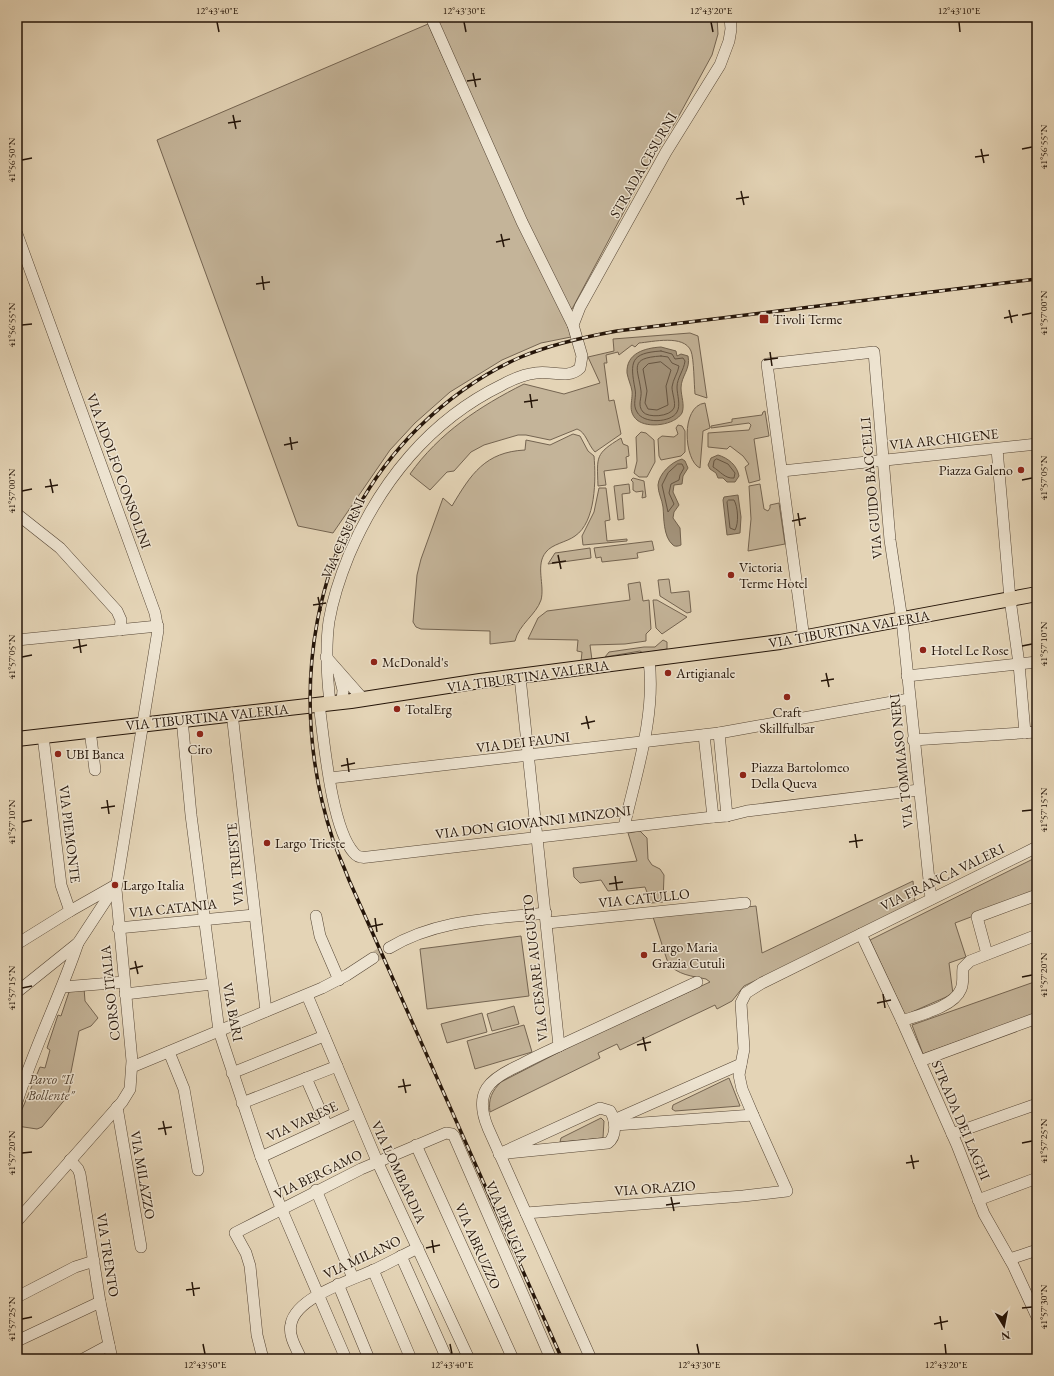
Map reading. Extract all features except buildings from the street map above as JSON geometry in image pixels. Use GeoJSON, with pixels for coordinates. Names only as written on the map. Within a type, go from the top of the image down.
{"type":"FeatureCollection","features":[{"type":"Feature","properties":{"kind":"main road","name":"VIA TIBURTINA VALERIA"},"geometry":{"type":"LineString","coordinates":[[17,739],[143,723],[363,699],[804,639],[1037,594]]}},
{"type":"Feature","properties":{"kind":"street"},"geometry":{"type":"LineString","coordinates":[[430,17],[522,222],[572,325]]}},
{"type":"Feature","properties":{"kind":"street","name":"STRADA CESURNI"},"geometry":{"type":"LineString","coordinates":[[572,325],[580,307],[666,152],[718,69],[729,41],[731,29],[730,17]]}},
{"type":"Feature","properties":{"kind":"street","name":"VIA ADOLFO CONSOLINI"},"geometry":{"type":"LineString","coordinates":[[17,234],[155,613],[158,626],[143,723]]}},
{"type":"Feature","properties":{"kind":"street","name":"VIA CESURNI"},"geometry":{"type":"LineString","coordinates":[[330,703],[326,657],[330,618],[340,579],[358,534],[374,503],[390,480],[428,436],[477,398],[513,380],[530,374],[543,372],[567,374],[578,370],[582,360],[572,325]]}},
{"type":"Feature","properties":{"kind":"street","name":"VIA GUIDO BACCELLI"},"geometry":{"type":"LineString","coordinates":[[782,471],[768,364],[874,352],[890,540],[902,620]]}},
{"type":"Feature","properties":{"kind":"street","name":"VIA ARCHIGENE"},"geometry":{"type":"LineString","coordinates":[[782,471],[1037,444]]}},
{"type":"Feature","properties":{"kind":"street"},"geometry":{"type":"LineString","coordinates":[[997,449],[1010,599],[1019,664],[1025,733]]}},
{"type":"Feature","properties":{"kind":"street"},"geometry":{"type":"LineString","coordinates":[[782,471],[804,639]]}},
{"type":"Feature","properties":{"kind":"street"},"geometry":{"type":"LineString","coordinates":[[17,514],[60,548],[112,606],[120,616],[120,630]]}},
{"type":"Feature","properties":{"kind":"street","name":"VIA TOMMASO NERI"},"geometry":{"type":"LineString","coordinates":[[902,620],[913,740],[931,899]]}},
{"type":"Feature","properties":{"kind":"street"},"geometry":{"type":"LineString","coordinates":[[17,640],[158,626]]}},
{"type":"Feature","properties":{"kind":"street"},"geometry":{"type":"LineString","coordinates":[[326,657],[363,699]]}},
{"type":"Feature","properties":{"kind":"street"},"geometry":{"type":"LineString","coordinates":[[624,827],[644,742],[652,690],[649,660]]}},
{"type":"Feature","properties":{"kind":"street"},"geometry":{"type":"LineString","coordinates":[[907,676],[1037,662]]}},
{"type":"Feature","properties":{"kind":"street"},"geometry":{"type":"LineString","coordinates":[[330,778],[330,703],[343,688],[337,669]]}},
{"type":"Feature","properties":{"kind":"street","name":"VIA CESARE AUGUSTO"},"geometry":{"type":"LineString","coordinates":[[520,677],[559,1046],[505,1072],[493,1080],[485,1089],[482,1110],[499,1154],[591,1359]]}},
{"type":"Feature","properties":{"kind":"street","name":"VIA DEI FAUNI"},"geometry":{"type":"LineString","coordinates":[[330,778],[528,757],[718,734],[909,699]]}},
{"type":"Feature","properties":{"kind":"street","name":"VIA TRIESTE"},"geometry":{"type":"LineString","coordinates":[[232,713],[247,832],[254,915],[266,1011]]}},
{"type":"Feature","properties":{"kind":"street","name":"VIA BARI"},"geometry":{"type":"LineString","coordinates":[[182,719],[204,920],[219,1031],[261,1157],[281,1208],[346,1359]]}},
{"type":"Feature","properties":{"kind":"street","name":"CORSO ITALIA"},"geometry":{"type":"LineString","coordinates":[[17,1221],[129,1092],[132,1067],[118,928],[116,885],[143,723]]}},
{"type":"Feature","properties":{"kind":"street"},"geometry":{"type":"LineString","coordinates":[[90,730],[95,770]]}},
{"type":"Feature","properties":{"kind":"street"},"geometry":{"type":"LineString","coordinates":[[913,740],[1037,732]]}},
{"type":"Feature","properties":{"kind":"street"},"geometry":{"type":"LineString","coordinates":[[718,734],[727,816]]}},
{"type":"Feature","properties":{"kind":"street"},"geometry":{"type":"LineString","coordinates":[[704,735],[713,818],[747,811],[919,790]]}},
{"type":"Feature","properties":{"kind":"street","name":"VIA PIEMONTE"},"geometry":{"type":"LineString","coordinates":[[43,736],[61,885],[70,911]]}},
{"type":"Feature","properties":{"kind":"street","name":"VIA DON GIOVANNI MINZONI"},"geometry":{"type":"LineString","coordinates":[[330,778],[335,807],[341,828],[352,850],[358,857],[713,818]]}},
{"type":"Feature","properties":{"kind":"street","name":"VIA FRANCA VALERI"},"geometry":{"type":"LineString","coordinates":[[787,1191],[740,1082],[744,1049],[741,1006],[746,993],[762,983],[1037,847]]}},
{"type":"Feature","properties":{"kind":"street"},"geometry":{"type":"LineString","coordinates":[[17,944],[70,911],[116,885]]}},
{"type":"Feature","properties":{"kind":"street"},"geometry":{"type":"LineString","coordinates":[[17,1102],[33,1053],[63,987],[78,943],[116,885]]}},
{"type":"Feature","properties":{"kind":"street"},"geometry":{"type":"LineString","coordinates":[[987,954],[977,917],[1037,895]]}},
{"type":"Feature","properties":{"kind":"street","name":"VIA CATULLO"},"geometry":{"type":"LineString","coordinates":[[389,948],[414,935],[442,926],[745,903]]}},
{"type":"Feature","properties":{"kind":"street","name":"VIA CATANIA"},"geometry":{"type":"LineString","coordinates":[[118,928],[254,915]]}},
{"type":"Feature","properties":{"kind":"street"},"geometry":{"type":"LineString","coordinates":[[316,916],[320,936],[339,980]]}},
{"type":"Feature","properties":{"kind":"street","name":"STRADA DEI LAGHI"},"geometry":{"type":"LineString","coordinates":[[861,934],[920,1061],[952,1134],[978,1200],[990,1226],[1010,1259],[1037,1317]]}},
{"type":"Feature","properties":{"kind":"street"},"geometry":{"type":"LineString","coordinates":[[902,1021],[940,1006],[953,999],[960,993],[964,965],[972,959],[1037,935]]}},
{"type":"Feature","properties":{"kind":"street"},"geometry":{"type":"LineString","coordinates":[[17,992],[78,943]]}},
{"type":"Feature","properties":{"kind":"street"},"geometry":{"type":"LineString","coordinates":[[132,1067],[306,995],[339,980],[373,958]]}},
{"type":"Feature","properties":{"kind":"street"},"geometry":{"type":"LineString","coordinates":[[63,987],[124,982]]}},
{"type":"Feature","properties":{"kind":"street"},"geometry":{"type":"LineString","coordinates":[[559,1046],[697,982]]}},
{"type":"Feature","properties":{"kind":"street"},"geometry":{"type":"LineString","coordinates":[[125,994],[212,984]]}},
{"type":"Feature","properties":{"kind":"street","name":"VIA LOMBARDIA"},"geometry":{"type":"LineString","coordinates":[[306,995],[377,1162],[469,1359]]}},
{"type":"Feature","properties":{"kind":"street"},"geometry":{"type":"LineString","coordinates":[[920,1061],[1037,1018]]}},
{"type":"Feature","properties":{"kind":"street"},"geometry":{"type":"LineString","coordinates":[[232,1073],[324,1036]]}},
{"type":"Feature","properties":{"kind":"street"},"geometry":{"type":"LineString","coordinates":[[169,1052],[184,1089],[198,1170]]}},
{"type":"Feature","properties":{"kind":"street"},"geometry":{"type":"LineString","coordinates":[[614,1123],[741,1064]]}},
{"type":"Feature","properties":{"kind":"street"},"geometry":{"type":"LineString","coordinates":[[242,1103],[336,1066]]}},
{"type":"Feature","properties":{"kind":"street"},"geometry":{"type":"LineString","coordinates":[[306,1078],[327,1126]]}},
{"type":"Feature","properties":{"kind":"street"},"geometry":{"type":"LineString","coordinates":[[952,1134],[1037,1104]]}},
{"type":"Feature","properties":{"kind":"street","name":"VIA MILAZZO"},"geometry":{"type":"LineString","coordinates":[[116,1107],[141,1247]]}},
{"type":"Feature","properties":{"kind":"street"},"geometry":{"type":"LineString","coordinates":[[600,1108],[610,1111],[614,1123],[613,1136],[608,1143],[499,1154],[600,1108]]}},
{"type":"Feature","properties":{"kind":"street","name":"VIA VARESE"},"geometry":{"type":"LineString","coordinates":[[261,1157],[356,1113]]}},
{"type":"Feature","properties":{"kind":"street"},"geometry":{"type":"LineString","coordinates":[[614,1123],[753,1115]]}},
{"type":"Feature","properties":{"kind":"street"},"geometry":{"type":"LineString","coordinates":[[550,1130],[548,1140],[552,1149]]}},
{"type":"Feature","properties":{"kind":"street","name":"VIA PERUGIA"},"geometry":{"type":"LineString","coordinates":[[416,1145],[443,1133],[450,1132],[454,1136],[551,1359]]}},
{"type":"Feature","properties":{"kind":"street","name":"VIA BERGAMO"},"geometry":{"type":"LineString","coordinates":[[263,1359],[257,1335],[250,1266],[246,1253],[235,1233],[316,1190],[416,1145]]}},
{"type":"Feature","properties":{"kind":"street","name":"VIA ABRUZZO"},"geometry":{"type":"LineString","coordinates":[[416,1145],[513,1359]]}},
{"type":"Feature","properties":{"kind":"street","name":"VIA TRENTO"},"geometry":{"type":"LineString","coordinates":[[70,1160],[80,1172],[100,1302],[112,1359]]}},
{"type":"Feature","properties":{"kind":"street"},"geometry":{"type":"LineString","coordinates":[[978,1200],[1037,1178]]}},
{"type":"Feature","properties":{"kind":"street"},"geometry":{"type":"LineString","coordinates":[[316,1190],[353,1278]]}},
{"type":"Feature","properties":{"kind":"street","name":"VIA ORAZIO"},"geometry":{"type":"LineString","coordinates":[[526,1213],[744,1196],[787,1191]]}},
{"type":"Feature","properties":{"kind":"street","name":"VIA MILANO"},"geometry":{"type":"LineString","coordinates":[[301,1359],[291,1336],[291,1322],[298,1310],[319,1294],[338,1284],[373,1270],[418,1248]]}},
{"type":"Feature","properties":{"kind":"street"},"geometry":{"type":"LineString","coordinates":[[1010,1259],[1037,1250]]}},
{"type":"Feature","properties":{"kind":"street"},"geometry":{"type":"LineString","coordinates":[[401,1256],[447,1359]]}},
{"type":"Feature","properties":{"kind":"street"},"geometry":{"type":"LineString","coordinates":[[17,1297],[75,1267],[94,1261]]}},
{"type":"Feature","properties":{"kind":"street"},"geometry":{"type":"LineString","coordinates":[[373,1270],[411,1359]]}},
{"type":"Feature","properties":{"kind":"street"},"geometry":{"type":"LineString","coordinates":[[338,1284],[370,1359]]}},
{"type":"Feature","properties":{"kind":"street"},"geometry":{"type":"LineString","coordinates":[[17,1341],[100,1302]]}},
{"type":"Feature","properties":{"kind":"street"},"geometry":{"type":"LineString","coordinates":[[83,1359],[109,1345]]}},
{"type":"Feature","properties":{"kind":"green space"},"geometry":{"type":"Polygon","coordinates":[[[435,17],[717,17],[718,34],[712,55],[675,123],[652,159],[572,309],[566,305],[519,205],[435,17]]]}},
{"type":"Feature","properties":{"kind":"green space"},"geometry":{"type":"Polygon","coordinates":[[[428,24],[497,177],[568,326],[571,337],[541,343],[502,360],[450,392],[415,423],[390,450],[333,533],[298,526],[157,140],[428,24]]]}},
{"type":"Feature","properties":{"kind":"green space"},"geometry":{"type":"Polygon","coordinates":[[[690,333],[698,336],[707,398],[695,394],[692,355],[687,346],[682,342],[667,340],[639,343],[635,347],[632,345],[619,355],[618,352],[606,355],[607,363],[604,363],[609,401],[614,400],[621,434],[595,452],[583,433],[577,429],[550,440],[526,435],[518,435],[484,445],[471,452],[454,471],[447,472],[430,490],[410,474],[421,459],[447,433],[476,411],[524,384],[564,394],[600,383],[588,357],[614,351],[613,339],[690,333]]]}},
{"type":"Feature","properties":{"kind":"green space"},"geometry":{"type":"Polygon","coordinates":[[[705,403],[710,428],[703,431],[700,468],[695,463],[691,455],[687,434],[691,413],[697,406],[705,403]]]}},
{"type":"Feature","properties":{"kind":"green space"},"geometry":{"type":"Polygon","coordinates":[[[765,411],[769,436],[754,439],[760,480],[749,483],[745,467],[749,464],[743,456],[730,446],[727,449],[708,447],[708,433],[749,430],[751,425],[749,423],[711,428],[711,426],[732,422],[732,419],[762,415],[765,411]]]}},
{"type":"Feature","properties":{"kind":"green space"},"geometry":{"type":"Polygon","coordinates":[[[678,425],[682,426],[685,431],[685,452],[681,456],[661,460],[659,456],[658,439],[662,436],[674,437],[678,434],[676,428],[678,425]]]}},
{"type":"Feature","properties":{"kind":"green space"},"geometry":{"type":"Polygon","coordinates":[[[641,432],[646,433],[654,440],[655,462],[647,477],[639,477],[634,473],[637,461],[636,437],[641,432]]]}},
{"type":"Feature","properties":{"kind":"green space"},"geometry":{"type":"Polygon","coordinates":[[[573,434],[580,436],[588,451],[594,456],[595,476],[591,511],[582,529],[575,536],[549,549],[543,557],[541,563],[541,600],[539,605],[520,630],[515,641],[490,644],[490,631],[421,629],[416,627],[413,622],[417,575],[421,559],[443,498],[452,506],[466,484],[481,467],[489,460],[499,455],[525,450],[526,440],[550,445],[573,434]]]}},
{"type":"Feature","properties":{"kind":"green space"},"geometry":{"type":"Polygon","coordinates":[[[621,438],[623,444],[628,446],[629,456],[626,457],[627,468],[604,471],[606,485],[598,486],[599,457],[606,448],[621,438]]]}},
{"type":"Feature","properties":{"kind":"green space"},"geometry":{"type":"Polygon","coordinates":[[[633,478],[644,481],[646,497],[642,498],[643,491],[636,492],[633,490],[633,482],[631,480],[633,478]]]}},
{"type":"Feature","properties":{"kind":"green space"},"geometry":{"type":"Polygon","coordinates":[[[629,484],[630,493],[622,494],[624,519],[618,520],[614,486],[629,484]]]}},
{"type":"Feature","properties":{"kind":"green space"},"geometry":{"type":"Polygon","coordinates":[[[760,484],[764,509],[768,511],[770,505],[779,503],[785,544],[748,551],[751,519],[749,486],[760,484]]]}},
{"type":"Feature","properties":{"kind":"green space"},"geometry":{"type":"Polygon","coordinates":[[[599,488],[606,488],[610,520],[605,521],[607,541],[627,539],[627,541],[583,545],[582,536],[594,512],[599,488]]]}},
{"type":"Feature","properties":{"kind":"green space"},"geometry":{"type":"Polygon","coordinates":[[[652,541],[654,550],[637,553],[638,558],[602,562],[601,557],[596,558],[594,548],[652,541]]]}},
{"type":"Feature","properties":{"kind":"green space"},"geometry":{"type":"Polygon","coordinates":[[[590,548],[591,558],[548,564],[555,553],[590,548]]]}},
{"type":"Feature","properties":{"kind":"green space"},"geometry":{"type":"Polygon","coordinates":[[[669,579],[671,593],[689,591],[691,612],[687,613],[660,596],[658,580],[669,579]]]}},
{"type":"Feature","properties":{"kind":"green space"},"geometry":{"type":"Polygon","coordinates":[[[640,582],[643,601],[649,600],[651,629],[646,634],[646,641],[625,644],[590,645],[592,660],[581,662],[582,652],[577,651],[578,640],[528,639],[538,618],[547,611],[630,600],[628,584],[640,582]]]}},
{"type":"Feature","properties":{"kind":"green space"},"geometry":{"type":"Polygon","coordinates":[[[653,600],[657,600],[687,617],[662,634],[656,628],[653,600]]]}},
{"type":"Feature","properties":{"kind":"green space"},"geometry":{"type":"Polygon","coordinates":[[[663,640],[667,642],[667,649],[643,653],[640,651],[605,657],[609,652],[655,647],[663,640]]]}},
{"type":"Feature","properties":{"kind":"green space"},"geometry":{"type":"Polygon","coordinates":[[[640,831],[647,838],[648,859],[652,865],[660,869],[664,875],[663,902],[651,903],[645,887],[608,891],[601,880],[580,883],[574,877],[573,868],[637,861],[628,833],[640,831]]]}},
{"type":"Feature","properties":{"kind":"green space"},"geometry":{"type":"Polygon","coordinates":[[[1037,857],[1037,892],[955,923],[966,957],[949,963],[953,994],[905,1015],[870,940],[1037,857]]]}},
{"type":"Feature","properties":{"kind":"green space"},"geometry":{"type":"Polygon","coordinates":[[[913,881],[915,903],[744,986],[732,1001],[717,1009],[715,1005],[620,1050],[617,1044],[598,1053],[600,1058],[490,1112],[491,1096],[501,1082],[573,1045],[710,982],[706,979],[680,973],[668,963],[653,917],[756,906],[762,953],[913,881]]]}},
{"type":"Feature","properties":{"kind":"green space"},"geometry":{"type":"Polygon","coordinates":[[[521,936],[529,996],[427,1009],[420,949],[521,936]]]}},
{"type":"Feature","properties":{"kind":"green space"},"geometry":{"type":"Polygon","coordinates":[[[1037,981],[1037,1013],[923,1054],[912,1025],[1037,981]]]}},
{"type":"Feature","properties":{"kind":"green space","name":"Parco \"Il Bollente\""},"geometry":{"type":"Polygon","coordinates":[[[84,988],[85,1001],[98,1018],[91,1026],[79,1031],[67,1097],[42,1127],[37,1129],[17,1126],[17,1121],[40,1067],[45,1068],[50,1050],[47,1048],[58,1015],[61,1016],[70,989],[84,988]]]}},
{"type":"Feature","properties":{"kind":"green space"},"geometry":{"type":"Polygon","coordinates":[[[514,1006],[519,1024],[492,1031],[487,1014],[514,1006]]]}},
{"type":"Feature","properties":{"kind":"green space"},"geometry":{"type":"Polygon","coordinates":[[[482,1013],[487,1032],[447,1043],[441,1024],[482,1013]]]}},
{"type":"Feature","properties":{"kind":"green space"},"geometry":{"type":"Polygon","coordinates":[[[524,1025],[532,1052],[475,1069],[467,1041],[524,1025]]]}},
{"type":"Feature","properties":{"kind":"green space"},"geometry":{"type":"Polygon","coordinates":[[[729,1078],[740,1106],[675,1111],[672,1109],[673,1105],[729,1078]]]}},
{"type":"Feature","properties":{"kind":"green space"},"geometry":{"type":"Polygon","coordinates":[[[601,1118],[604,1121],[603,1138],[560,1142],[561,1138],[601,1118]]]}},
{"type":"Feature","properties":{"kind":"water"},"geometry":{"type":"Polygon","coordinates":[[[661,347],[676,351],[677,356],[681,354],[688,356],[689,361],[687,369],[681,384],[683,410],[679,417],[668,423],[654,425],[642,423],[634,417],[631,410],[632,391],[627,373],[628,366],[633,356],[643,350],[661,347]]]}},
{"type":"Feature","properties":{"kind":"water"},"geometry":{"type":"Polygon","coordinates":[[[718,455],[729,460],[736,468],[739,476],[735,482],[727,482],[723,478],[718,478],[716,473],[710,469],[708,465],[711,458],[718,455]]]}},
{"type":"Feature","properties":{"kind":"water"},"geometry":{"type":"Polygon","coordinates":[[[682,459],[685,461],[688,468],[683,476],[682,484],[674,485],[673,492],[679,505],[674,512],[673,518],[680,528],[681,545],[676,546],[673,545],[667,537],[662,501],[658,485],[666,469],[682,459]]]}},
{"type":"Feature","properties":{"kind":"water"},"geometry":{"type":"Polygon","coordinates":[[[738,495],[741,517],[740,533],[727,535],[723,500],[724,497],[738,495]]]}},
{"type":"Feature","properties":{"kind":"tunnel"},"geometry":{"type":"LineString","coordinates":[[373,958],[389,948]]}},
{"type":"Feature","properties":{"kind":"railway"},"geometry":{"type":"LineString","coordinates":[[562,1359],[349,880],[333,840],[319,786],[311,731],[311,675],[317,621],[331,568],[353,518],[381,471],[418,428],[454,397],[479,379],[533,352],[568,341],[617,331],[1037,279]]}},
{"type":"Feature","properties":{"kind":"place","name":"Tivoli Terme"},"geometry":{"type":"Point","coordinates":[764,319]}},
{"type":"Feature","properties":{"kind":"place","name":"Piazza Galeno"},"geometry":{"type":"Point","coordinates":[1021,470]}},
{"type":"Feature","properties":{"kind":"place","name":"Victoria Terme Hotel"},"geometry":{"type":"Point","coordinates":[731,575]}},
{"type":"Feature","properties":{"kind":"place","name":"Hotel Le Rose"},"geometry":{"type":"Point","coordinates":[923,650]}},
{"type":"Feature","properties":{"kind":"place","name":"McDonald's"},"geometry":{"type":"Point","coordinates":[374,662]}},
{"type":"Feature","properties":{"kind":"place","name":"Artigianale"},"geometry":{"type":"Point","coordinates":[668,673]}},
{"type":"Feature","properties":{"kind":"place","name":"Craft Skillfulbar"},"geometry":{"type":"Point","coordinates":[787,697]}},
{"type":"Feature","properties":{"kind":"place","name":"TotalErg"},"geometry":{"type":"Point","coordinates":[397,709]}},
{"type":"Feature","properties":{"kind":"place","name":"Ciro"},"geometry":{"type":"Point","coordinates":[200,734]}},
{"type":"Feature","properties":{"kind":"place","name":"UBI Banca"},"geometry":{"type":"Point","coordinates":[58,754]}},
{"type":"Feature","properties":{"kind":"place","name":"Piazza Bartolomeo Della Queva"},"geometry":{"type":"Point","coordinates":[743,775]}},
{"type":"Feature","properties":{"kind":"place","name":"Largo Trieste"},"geometry":{"type":"Point","coordinates":[267,843]}},
{"type":"Feature","properties":{"kind":"place","name":"Largo Italia"},"geometry":{"type":"Point","coordinates":[115,885]}},
{"type":"Feature","properties":{"kind":"place","name":"Largo Maria Grazia Cutuli"},"geometry":{"type":"Point","coordinates":[644,955]}}]}
